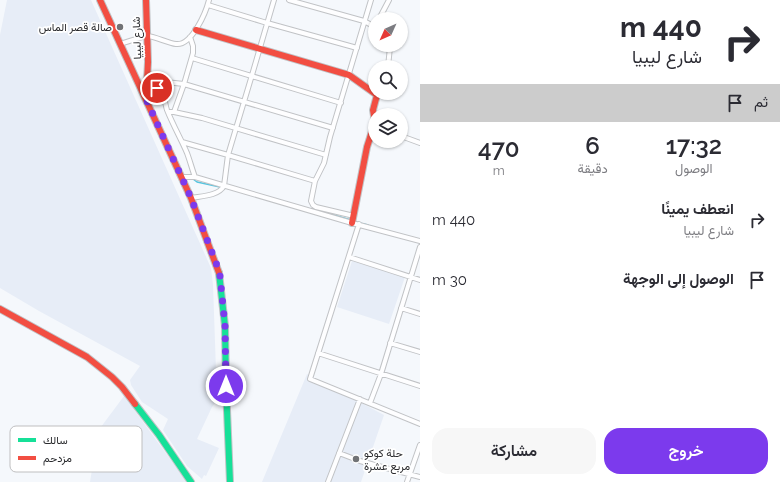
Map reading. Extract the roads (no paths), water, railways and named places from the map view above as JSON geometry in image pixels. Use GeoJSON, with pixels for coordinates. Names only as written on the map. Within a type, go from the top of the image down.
{"type":"FeatureCollection","features":[{"type":"Feature","properties":{"kind":"main road"},"geometry":{"type":"LineString","coordinates":[[100,0],[182,177],[218,268],[225,326],[230,482]]}},
{"type":"Feature","properties":{"kind":"main road","name":"شارع ليبيا"},"geometry":{"type":"LineString","coordinates":[[146,0],[146,99]]}},
{"type":"Feature","properties":{"kind":"main road"},"geometry":{"type":"LineString","coordinates":[[196,30],[349,75],[368,88]]}},
{"type":"Feature","properties":{"kind":"main road"},"geometry":{"type":"LineString","coordinates":[[355,221],[368,144]]}},
{"type":"Feature","properties":{"kind":"main road"},"geometry":{"type":"LineString","coordinates":[[0,309],[92,361],[112,376],[159,435],[191,482]]}},
{"type":"Feature","properties":{"kind":"street"},"geometry":{"type":"LineString","coordinates":[[191,198],[219,192],[224,186],[228,155],[274,0]]}},
{"type":"Feature","properties":{"kind":"street"},"geometry":{"type":"LineString","coordinates":[[289,0],[368,23]]}},
{"type":"Feature","properties":{"kind":"street"},"geometry":{"type":"LineString","coordinates":[[355,221],[316,207],[311,201],[315,181],[324,164],[333,128],[371,0]]}},
{"type":"Feature","properties":{"kind":"street"},"geometry":{"type":"LineString","coordinates":[[383,12],[389,0]]}},
{"type":"Feature","properties":{"kind":"street"},"geometry":{"type":"LineString","coordinates":[[120,44],[147,36],[175,44],[184,43],[196,30],[209,2],[267,23],[357,48]]}},
{"type":"Feature","properties":{"kind":"street"},"geometry":{"type":"LineString","coordinates":[[174,112],[192,58],[193,46],[190,37]]}},
{"type":"Feature","properties":{"kind":"street"},"geometry":{"type":"LineString","coordinates":[[192,58],[341,103]]}},
{"type":"Feature","properties":{"kind":"street"},"geometry":{"type":"LineString","coordinates":[[147,84],[184,84],[333,128]]}},
{"type":"Feature","properties":{"kind":"street"},"geometry":{"type":"LineString","coordinates":[[147,84],[157,88],[164,96],[168,112],[189,158],[195,177]]}},
{"type":"Feature","properties":{"kind":"street"},"geometry":{"type":"LineString","coordinates":[[168,112],[202,118],[326,155]]}},
{"type":"Feature","properties":{"kind":"street"},"geometry":{"type":"LineString","coordinates":[[408,138],[420,142]]}},
{"type":"Feature","properties":{"kind":"street"},"geometry":{"type":"LineString","coordinates":[[182,142],[315,181]]}},
{"type":"Feature","properties":{"kind":"street"},"geometry":{"type":"LineString","coordinates":[[182,177],[195,177],[355,221],[420,241]]}},
{"type":"Feature","properties":{"kind":"street"},"geometry":{"type":"LineString","coordinates":[[355,221],[349,257],[310,379],[420,424]]}},
{"type":"Feature","properties":{"kind":"street"},"geometry":{"type":"LineString","coordinates":[[370,403],[420,247]]}},
{"type":"Feature","properties":{"kind":"street"},"geometry":{"type":"LineString","coordinates":[[349,257],[420,280]]}},
{"type":"Feature","properties":{"kind":"street"},"geometry":{"type":"LineString","coordinates":[[401,308],[420,314]]}},
{"type":"Feature","properties":{"kind":"street"},"geometry":{"type":"LineString","coordinates":[[390,343],[420,352]]}},
{"type":"Feature","properties":{"kind":"street"},"geometry":{"type":"LineString","coordinates":[[318,353],[420,386]]}},
{"type":"Feature","properties":{"kind":"street"},"geometry":{"type":"LineString","coordinates":[[328,482],[360,399]]}},
{"type":"Feature","properties":{"kind":"street"},"geometry":{"type":"LineString","coordinates":[[407,482],[420,445]]}},
{"type":"Feature","properties":{"kind":"street"},"geometry":{"type":"LineString","coordinates":[[339,453],[360,461],[420,477]]}},
{"type":"Feature","properties":{"kind":"waterway"},"geometry":{"type":"LineString","coordinates":[[193,179],[197,182],[220,187]]}},
{"type":"Feature","properties":{"kind":"waterway"},"geometry":{"type":"LineString","coordinates":[[312,209],[351,220]]}},
{"type":"Feature","properties":{"kind":"waterway"},"geometry":{"type":"LineString","coordinates":[[355,222],[368,225]]}},
{"type":"Feature","properties":{"kind":"place","name":"صالة قصر الماس"},"geometry":{"type":"Point","coordinates":[120,27]}},
{"type":"Feature","properties":{"kind":"place","name":"حلة كوكو مربع عشرة"},"geometry":{"type":"Point","coordinates":[356,459]}}]}
